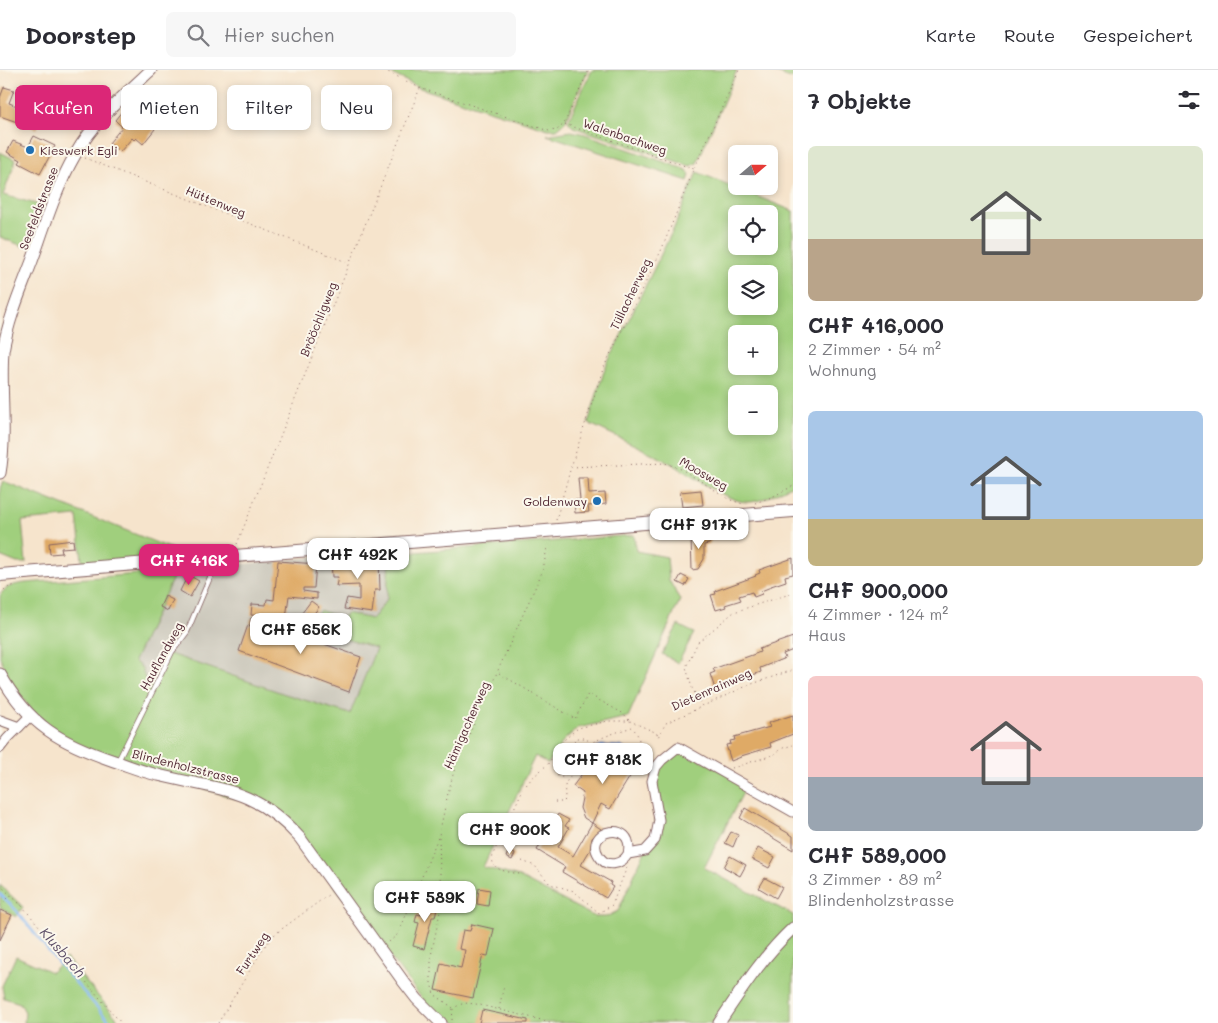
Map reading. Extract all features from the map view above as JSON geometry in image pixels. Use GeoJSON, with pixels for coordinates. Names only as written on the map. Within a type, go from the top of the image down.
{"type":"FeatureCollection","features":[{"type":"Feature","properties":{"kind":"main road"},"geometry":{"type":"LineString","coordinates":[[0,575],[793,511]]}},
{"type":"Feature","properties":{"kind":"street","name":"Seefeldstrasse"},"geometry":{"type":"LineString","coordinates":[[0,473],[4,433],[1,396],[2,350],[14,309],[54,200],[76,154],[101,118],[151,70]]}},
{"type":"Feature","properties":{"kind":"street","name":"Blindenholzstrasse"},"geometry":{"type":"LineString","coordinates":[[0,674],[14,696],[30,715],[52,734],[64,741],[80,749],[156,775],[225,789],[256,801],[286,822],[300,838],[417,1000],[441,1023]]}},
{"type":"Feature","properties":{"kind":"street"},"geometry":{"type":"LineString","coordinates":[[0,748],[6,739],[30,715]]}},
{"type":"Feature","properties":{"kind":"street"},"geometry":{"type":"LineString","coordinates":[[0,720],[19,727]]}},
{"type":"Feature","properties":{"kind":"street"},"geometry":{"type":"LineString","coordinates":[[631,853],[645,851],[655,840],[659,820],[652,781],[656,768],[669,753],[678,747],[793,812]]}},
{"type":"Feature","properties":{"kind":"street"},"geometry":{"type":"LineString","coordinates":[[719,1023],[757,966],[793,928]]}},
{"type":"Feature","properties":{"kind":"lane","name":"Hauflandweg"},"geometry":{"type":"LineString","coordinates":[[118,762],[172,652],[187,632],[214,568],[216,558]]}},
{"type":"Feature","properties":{"kind":"path","name":"Walenbachweg"},"geometry":{"type":"LineString","coordinates":[[384,70],[420,88],[549,131],[557,130],[564,124],[694,169]]}},
{"type":"Feature","properties":{"kind":"path"},"geometry":{"type":"LineString","coordinates":[[564,124],[589,70]]}},
{"type":"Feature","properties":{"kind":"path","name":"Tüllacherweg"},"geometry":{"type":"LineString","coordinates":[[551,531],[603,369],[661,250],[694,169],[739,70]]}},
{"type":"Feature","properties":{"kind":"path","name":"Brööchligweg"},"geometry":{"type":"LineString","coordinates":[[233,556],[420,88]]}},
{"type":"Feature","properties":{"kind":"path","name":"Hüttenweg"},"geometry":{"type":"LineString","coordinates":[[76,154],[349,263]]}},
{"type":"Feature","properties":{"kind":"path","name":"Moosweg"},"geometry":{"type":"LineString","coordinates":[[571,467],[665,463],[681,469],[731,500],[745,504]]}},
{"type":"Feature","properties":{"kind":"path"},"geometry":{"type":"LineString","coordinates":[[751,504],[772,497],[793,486]]}},
{"type":"Feature","properties":{"kind":"path","name":"Hämigacherweg"},"geometry":{"type":"LineString","coordinates":[[380,949],[398,934],[439,835],[456,764],[536,586],[546,560],[551,531]]}},
{"type":"Feature","properties":{"kind":"path"},"geometry":{"type":"LineString","coordinates":[[703,707],[692,688],[686,667],[698,642],[734,612],[793,593]]}},
{"type":"Feature","properties":{"kind":"path","name":"Dietenrainweg"},"geometry":{"type":"LineString","coordinates":[[519,874],[496,868],[491,859],[524,789],[532,778],[548,764],[564,740],[578,728],[608,721],[630,721],[657,733],[658,737],[666,722],[749,685],[793,670]]}},
{"type":"Feature","properties":{"kind":"path"},"geometry":{"type":"LineString","coordinates":[[498,672],[575,719],[588,694],[624,714],[630,721]]}},
{"type":"Feature","properties":{"kind":"path"},"geometry":{"type":"LineString","coordinates":[[555,802],[564,802],[566,799],[565,786],[578,769],[605,756],[630,755],[637,748],[639,740],[632,727],[590,742],[580,751],[564,777],[558,777],[556,770],[573,742],[577,738],[585,738],[590,742]]}},
{"type":"Feature","properties":{"kind":"path"},"geometry":{"type":"LineString","coordinates":[[722,771],[773,755],[793,744]]}},
{"type":"Feature","properties":{"kind":"path"},"geometry":{"type":"LineString","coordinates":[[572,766],[578,769]]}},
{"type":"Feature","properties":{"kind":"path"},"geometry":{"type":"LineString","coordinates":[[439,835],[441,907],[431,956],[431,983],[434,994],[453,1008]]}},
{"type":"Feature","properties":{"kind":"path"},"geometry":{"type":"LineString","coordinates":[[522,861],[535,866],[550,884],[574,891],[599,912],[612,905],[631,853]]}},
{"type":"Feature","properties":{"kind":"path"},"geometry":{"type":"LineString","coordinates":[[0,885],[11,894],[121,1023]]}},
{"type":"Feature","properties":{"kind":"path","name":"Furtweg"},"geometry":{"type":"LineString","coordinates":[[218,1023],[264,947],[275,934],[337,889]]}},
{"type":"Feature","properties":{"kind":"path"},"geometry":{"type":"LineString","coordinates":[[0,906],[11,894]]}},
{"type":"Feature","properties":{"kind":"path"},"geometry":{"type":"LineString","coordinates":[[499,1009],[504,985]]}},
{"type":"Feature","properties":{"kind":"path"},"geometry":{"type":"LineString","coordinates":[[453,1008],[464,1002],[554,1023]]}},
{"type":"Feature","properties":{"kind":"path"},"geometry":{"type":"LineString","coordinates":[[450,1023],[453,1018],[453,1008]]}},
{"type":"Feature","properties":{"kind":"shaded area"},"geometry":{"type":"Polygon","coordinates":[[[351,553],[369,555],[389,554],[387,599],[372,619],[346,613],[343,619],[308,627],[376,648],[350,714],[285,694],[167,653],[154,684],[145,679],[142,668],[134,661],[161,599],[176,571],[351,553]]]}},
{"type":"Feature","properties":{"kind":"green space"},"geometry":{"type":"Polygon","coordinates":[[[384,70],[588,70],[565,122],[557,129],[548,129],[420,88],[384,70]]]}},
{"type":"Feature","properties":{"kind":"green space"},"geometry":{"type":"Polygon","coordinates":[[[592,70],[737,70],[697,163],[690,166],[573,127],[568,121],[592,70]]]}},
{"type":"Feature","properties":{"kind":"green space"},"geometry":{"type":"Polygon","coordinates":[[[769,70],[793,70],[793,79],[769,70]]]}},
{"type":"Feature","properties":{"kind":"green space"},"geometry":{"type":"Polygon","coordinates":[[[571,131],[585,134],[687,170],[690,175],[688,181],[547,135],[571,131]]]}},
{"type":"Feature","properties":{"kind":"green space"},"geometry":{"type":"Polygon","coordinates":[[[0,152],[16,160],[3,195],[40,205],[25,247],[0,237],[0,152]]]}},
{"type":"Feature","properties":{"kind":"green space"},"geometry":{"type":"Polygon","coordinates":[[[697,172],[728,185],[728,195],[754,195],[793,211],[793,485],[758,501],[738,501],[710,487],[664,459],[588,423],[605,368],[674,228],[697,172]]]}},
{"type":"Feature","properties":{"kind":"green space"},"geometry":{"type":"Polygon","coordinates":[[[3,481],[187,555],[88,564],[82,560],[77,516],[22,521],[26,563],[17,563],[0,556],[0,488],[3,481]]]}},
{"type":"Feature","properties":{"kind":"green space"},"geometry":{"type":"Polygon","coordinates":[[[634,535],[636,551],[667,557],[669,580],[680,600],[628,717],[578,728],[564,740],[548,764],[535,756],[483,867],[519,877],[595,917],[606,917],[618,911],[645,851],[655,840],[656,767],[678,747],[747,785],[704,868],[793,915],[793,1023],[441,1023],[337,889],[271,810],[80,749],[32,711],[10,681],[0,657],[0,596],[6,588],[16,584],[176,571],[134,661],[142,668],[145,679],[154,683],[167,653],[285,694],[350,714],[376,648],[308,628],[320,610],[343,619],[346,613],[372,619],[387,599],[389,554],[634,535]]]}},
{"type":"Feature","properties":{"kind":"green space"},"geometry":{"type":"Polygon","coordinates":[[[678,625],[694,633],[678,663],[662,654],[678,625]]]}},
{"type":"Feature","properties":{"kind":"green space"},"geometry":{"type":"Polygon","coordinates":[[[0,885],[23,907],[16,917],[0,907],[0,885]]]}},
{"type":"Feature","properties":{"kind":"green space"},"geometry":{"type":"Polygon","coordinates":[[[16,956],[51,972],[66,958],[121,1023],[24,1023],[25,1012],[20,1003],[4,998],[2,986],[16,956]]]}},
{"type":"Feature","properties":{"kind":"water"},"geometry":{"type":"Polygon","coordinates":[[[601,745],[621,746],[627,750],[598,752],[585,759],[587,753],[601,745]]]}},
{"type":"Feature","properties":{"kind":"building"},"geometry":{"type":"Polygon","coordinates":[[[4,87],[14,90],[9,103],[15,105],[15,121],[0,116],[0,98],[4,87]]]}},
{"type":"Feature","properties":{"kind":"building"},"geometry":{"type":"Polygon","coordinates":[[[121,112],[121,126],[115,120],[121,112]]]}},
{"type":"Feature","properties":{"kind":"building"},"geometry":{"type":"Polygon","coordinates":[[[121,128],[121,130],[154,130],[143,144],[136,138],[134,140],[132,138],[120,152],[109,143],[121,128]]]}},
{"type":"Feature","properties":{"kind":"building"},"geometry":{"type":"Polygon","coordinates":[[[34,136],[55,146],[40,174],[19,163],[21,160],[7,152],[13,141],[28,147],[34,136]]]}},
{"type":"Feature","properties":{"kind":"building"},"geometry":{"type":"Polygon","coordinates":[[[578,478],[588,478],[589,494],[605,493],[606,504],[588,506],[589,512],[575,513],[574,500],[580,500],[578,478]]]}},
{"type":"Feature","properties":{"kind":"building"},"geometry":{"type":"Polygon","coordinates":[[[701,490],[703,505],[682,507],[680,492],[701,490]]]}},
{"type":"Feature","properties":{"kind":"building"},"geometry":{"type":"Polygon","coordinates":[[[710,536],[709,544],[704,545],[704,559],[698,569],[692,570],[691,537],[710,536]]]}},
{"type":"Feature","properties":{"kind":"building"},"geometry":{"type":"Polygon","coordinates":[[[73,540],[74,547],[61,548],[62,553],[50,554],[49,543],[73,540]]]}},
{"type":"Feature","properties":{"kind":"building"},"geometry":{"type":"Polygon","coordinates":[[[379,558],[380,590],[375,590],[372,613],[344,609],[347,598],[359,600],[359,585],[336,586],[338,577],[332,577],[331,559],[379,558]]]}},
{"type":"Feature","properties":{"kind":"building"},"geometry":{"type":"Polygon","coordinates":[[[793,558],[793,574],[785,576],[786,581],[761,591],[762,594],[754,597],[752,592],[739,596],[741,600],[716,610],[711,595],[716,594],[715,591],[756,576],[760,573],[759,570],[793,558]]]}},
{"type":"Feature","properties":{"kind":"building"},"geometry":{"type":"Polygon","coordinates":[[[278,561],[316,564],[314,588],[303,588],[303,591],[317,593],[317,599],[289,596],[286,618],[251,615],[252,604],[266,605],[267,599],[274,600],[278,561]]]}},
{"type":"Feature","properties":{"kind":"building"},"geometry":{"type":"Polygon","coordinates":[[[188,575],[199,581],[190,597],[180,591],[188,575]]]}},
{"type":"Feature","properties":{"kind":"building"},"geometry":{"type":"Polygon","coordinates":[[[681,575],[689,579],[685,586],[677,582],[681,575]]]}},
{"type":"Feature","properties":{"kind":"building"},"geometry":{"type":"Polygon","coordinates":[[[165,596],[173,600],[168,611],[160,607],[165,596]]]}},
{"type":"Feature","properties":{"kind":"building"},"geometry":{"type":"Polygon","coordinates":[[[311,601],[319,607],[306,624],[298,618],[311,601]]]}},
{"type":"Feature","properties":{"kind":"building"},"geometry":{"type":"Polygon","coordinates":[[[251,618],[285,630],[284,637],[288,632],[293,633],[361,657],[349,692],[239,651],[248,625],[250,626],[251,618]]]}},
{"type":"Feature","properties":{"kind":"building"},"geometry":{"type":"Polygon","coordinates":[[[793,637],[793,650],[783,654],[785,658],[760,668],[761,672],[750,676],[750,674],[715,689],[710,674],[715,672],[713,669],[760,652],[759,649],[793,637]]]}},
{"type":"Feature","properties":{"kind":"building"},"geometry":{"type":"Polygon","coordinates":[[[793,715],[793,734],[770,743],[771,747],[731,761],[726,745],[731,744],[730,741],[735,740],[734,737],[770,727],[768,723],[793,715]]]}},
{"type":"Feature","properties":{"kind":"building"},"geometry":{"type":"Polygon","coordinates":[[[609,759],[637,765],[610,809],[601,804],[592,823],[584,818],[580,808],[583,793],[573,786],[584,771],[609,759]]]}},
{"type":"Feature","properties":{"kind":"building"},"geometry":{"type":"Polygon","coordinates":[[[745,808],[793,836],[793,850],[740,818],[745,808]]]}},
{"type":"Feature","properties":{"kind":"building"},"geometry":{"type":"Polygon","coordinates":[[[558,814],[569,820],[565,826],[569,828],[558,847],[573,856],[592,823],[601,829],[592,838],[590,850],[581,865],[611,882],[610,885],[613,887],[606,898],[562,872],[565,867],[537,850],[558,814]]]}},
{"type":"Feature","properties":{"kind":"building"},"geometry":{"type":"Polygon","coordinates":[[[731,832],[738,835],[733,847],[725,843],[731,832]]]}},
{"type":"Feature","properties":{"kind":"building"},"geometry":{"type":"Polygon","coordinates":[[[758,848],[775,857],[769,868],[752,859],[758,848]]]}},
{"type":"Feature","properties":{"kind":"building"},"geometry":{"type":"Polygon","coordinates":[[[509,850],[515,854],[512,860],[506,857],[509,850]]]}},
{"type":"Feature","properties":{"kind":"building"},"geometry":{"type":"Polygon","coordinates":[[[730,856],[746,865],[740,876],[724,867],[730,856]]]}},
{"type":"Feature","properties":{"kind":"building"},"geometry":{"type":"Polygon","coordinates":[[[765,878],[782,887],[776,898],[759,888],[765,878]]]}},
{"type":"Feature","properties":{"kind":"building"},"geometry":{"type":"Polygon","coordinates":[[[479,888],[490,890],[488,906],[477,904],[479,888]]]}},
{"type":"Feature","properties":{"kind":"building"},"geometry":{"type":"Polygon","coordinates":[[[425,899],[438,903],[435,917],[432,917],[424,949],[413,946],[419,923],[415,922],[417,914],[421,915],[425,899]]]}},
{"type":"Feature","properties":{"kind":"building"},"geometry":{"type":"Polygon","coordinates":[[[0,910],[12,915],[0,940],[0,910]]]}},
{"type":"Feature","properties":{"kind":"building"},"geometry":{"type":"Polygon","coordinates":[[[472,924],[494,929],[488,956],[483,955],[473,998],[435,990],[441,963],[461,968],[465,950],[459,949],[463,930],[470,931],[472,924]]]}},
{"type":"Feature","properties":{"kind":"building"},"geometry":{"type":"Polygon","coordinates":[[[482,1010],[528,1020],[528,1023],[479,1023],[482,1010]]]}},
{"type":"Feature","properties":{"kind":"waterway","name":"Klusbach"},"geometry":{"type":"LineString","coordinates":[[0,894],[16,910],[58,963],[111,1023]]}},
{"type":"Feature","properties":{"kind":"place","name":"Kieswerk Egli"},"geometry":{"type":"Point","coordinates":[30,150]}},
{"type":"Feature","properties":{"kind":"place","name":"Goldenway"},"geometry":{"type":"Point","coordinates":[597,501]}}]}
